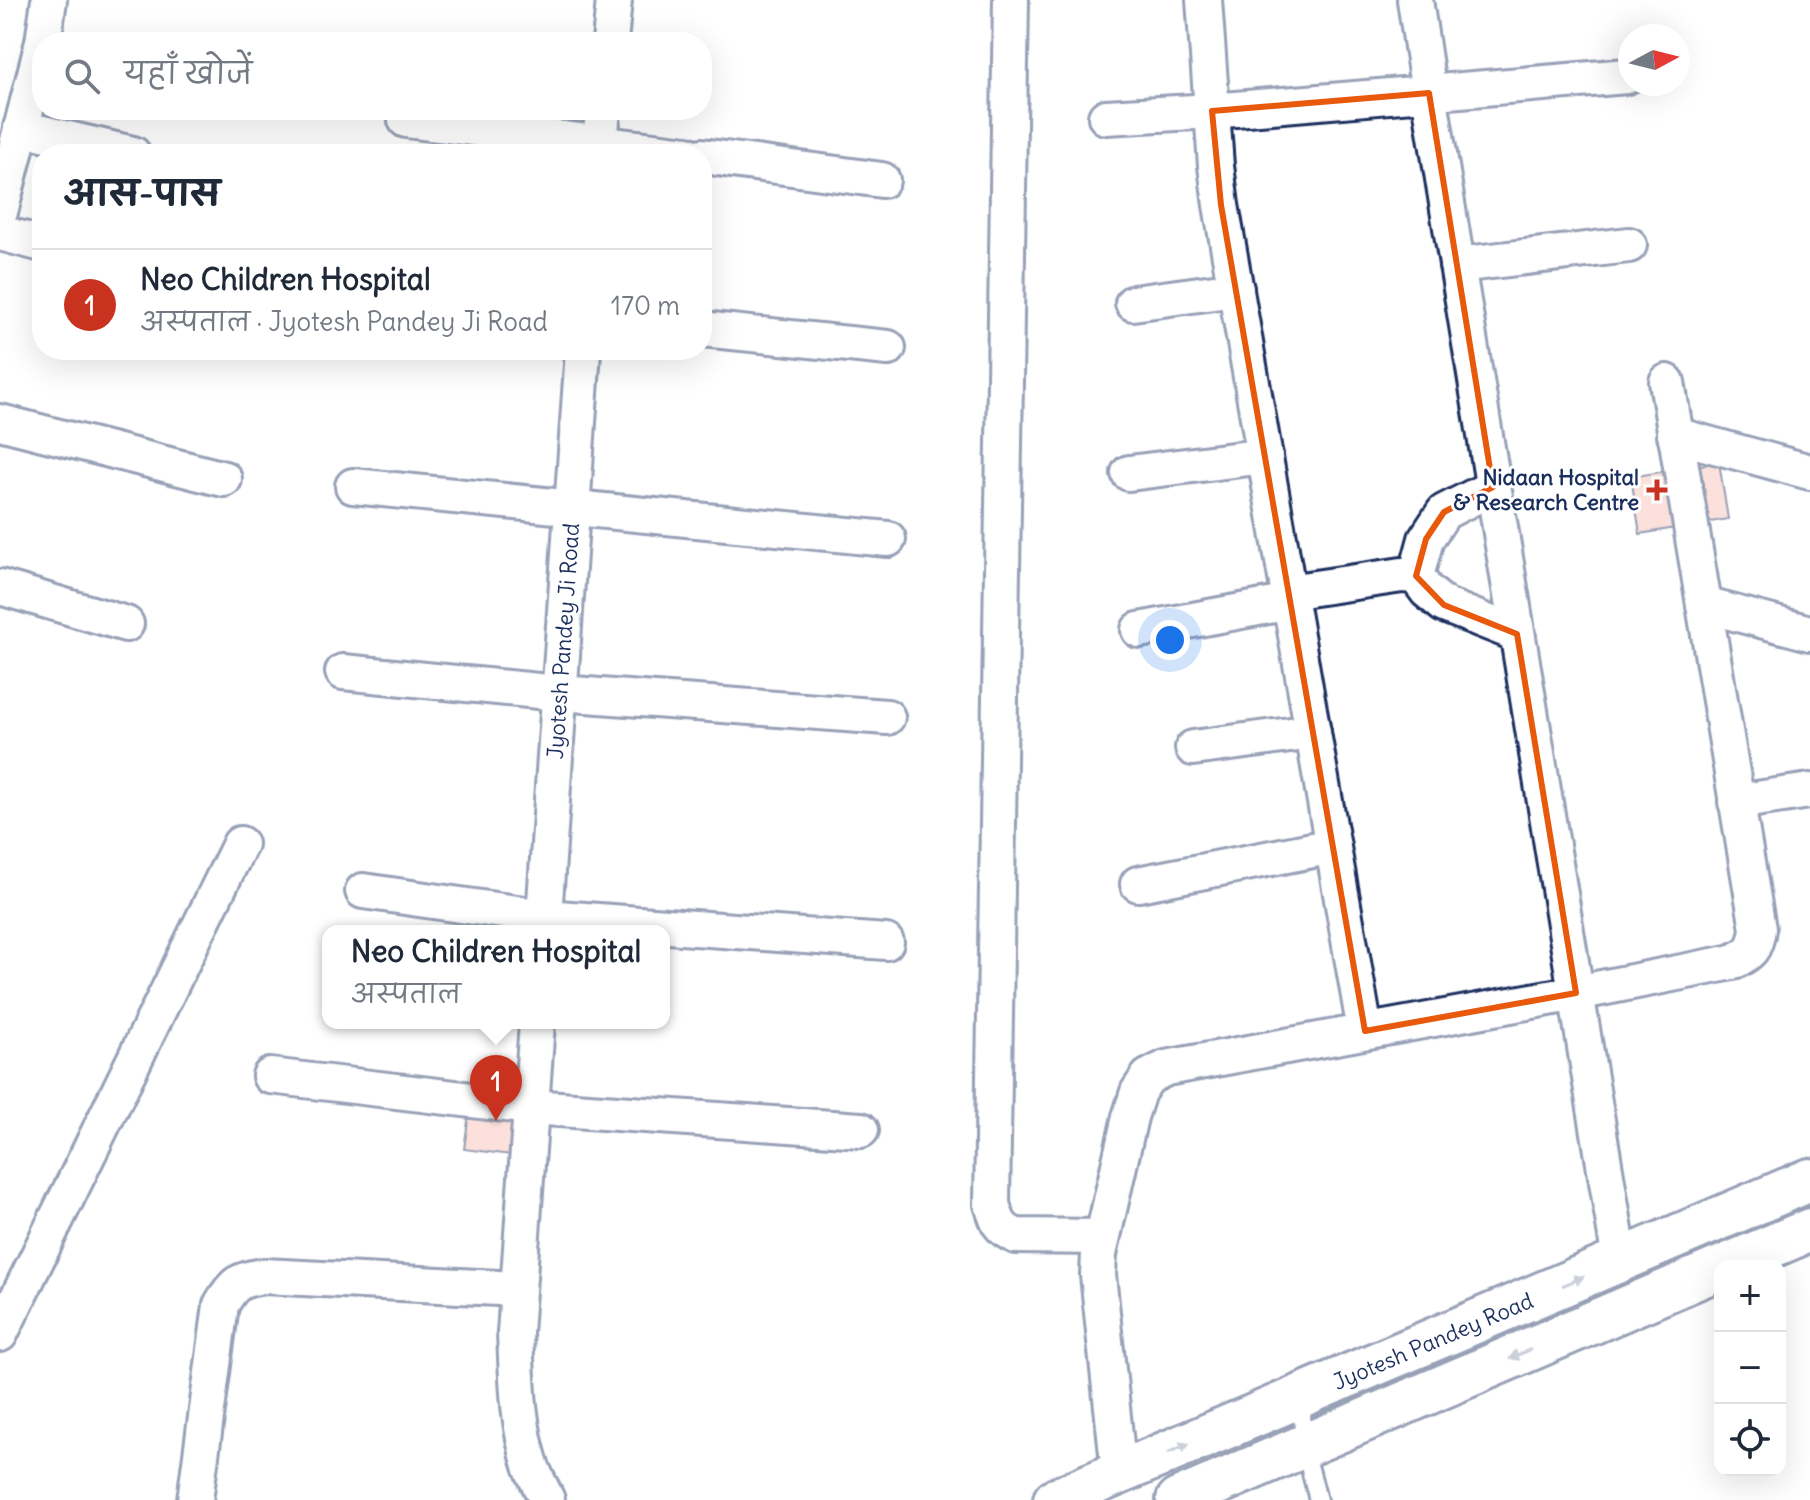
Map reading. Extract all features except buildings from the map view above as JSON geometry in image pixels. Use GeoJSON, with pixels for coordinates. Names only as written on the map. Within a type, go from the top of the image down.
{"type":"FeatureCollection","features":[{"type":"Feature","properties":{"kind":"street"},"geometry":{"type":"LineString","coordinates":[[44,32],[49,0]]}},
{"type":"Feature","properties":{"kind":"street"},"geometry":{"type":"LineString","coordinates":[[611,32],[614,0]]}},
{"type":"Feature","properties":{"kind":"street"},"geometry":{"type":"LineString","coordinates":[[1011,0],[992,1204],[997,1221],[1006,1232],[1016,1236],[1102,1237]]}},
{"type":"Feature","properties":{"kind":"street"},"geometry":{"type":"LineString","coordinates":[[1204,0],[1221,205],[1365,1031]]}},
{"type":"Feature","properties":{"kind":"street"},"geometry":{"type":"LineString","coordinates":[[1415,0],[1620,1261]]}},
{"type":"Feature","properties":{"kind":"street"},"geometry":{"type":"LineString","coordinates":[[1106,117],[1618,77]]}},
{"type":"Feature","properties":{"kind":"street"},"geometry":{"type":"LineString","coordinates":[[0,212],[32,84]]}},
{"type":"Feature","properties":{"kind":"street"},"geometry":{"type":"LineString","coordinates":[[406,120],[601,135],[642,144]]}},
{"type":"Feature","properties":{"kind":"street"},"geometry":{"type":"LineString","coordinates":[[21,128],[90,144]]}},
{"type":"Feature","properties":{"kind":"street"},"geometry":{"type":"LineString","coordinates":[[712,157],[882,180]]}},
{"type":"Feature","properties":{"kind":"street"},"geometry":{"type":"LineString","coordinates":[[0,233],[32,241]]}},
{"type":"Feature","properties":{"kind":"street"},"geometry":{"type":"LineString","coordinates":[[1457,265],[1629,245]]}},
{"type":"Feature","properties":{"kind":"street"},"geometry":{"type":"LineString","coordinates":[[1133,303],[1236,289]]}},
{"type":"Feature","properties":{"kind":"street"},"geometry":{"type":"LineString","coordinates":[[712,330],[888,348]]}},
{"type":"Feature","properties":{"kind":"street","name":"Jyotesh Pandey Ji Road"},"geometry":{"type":"LineString","coordinates":[[543,924],[582,360]]}},
{"type":"Feature","properties":{"kind":"street"},"geometry":{"type":"LineString","coordinates":[[1119,1473],[1098,1275],[1099,1254],[1130,1117],[1138,1092],[1148,1077],[1166,1068],[1733,962],[1747,955],[1756,945],[1758,929],[1667,382]]}},
{"type":"Feature","properties":{"kind":"street"},"geometry":{"type":"LineString","coordinates":[[0,422],[224,479]]}},
{"type":"Feature","properties":{"kind":"street"},"geometry":{"type":"LineString","coordinates":[[1675,435],[1810,472]]}},
{"type":"Feature","properties":{"kind":"street"},"geometry":{"type":"LineString","coordinates":[[1129,473],[1265,456]]}},
{"type":"Feature","properties":{"kind":"street"},"geometry":{"type":"LineString","coordinates":[[353,486],[888,539]]}},
{"type":"Feature","properties":{"kind":"street"},"geometry":{"type":"LineString","coordinates":[[1416,576],[1426,539],[1444,512],[1493,487]]}},
{"type":"Feature","properties":{"kind":"street"},"geometry":{"type":"LineString","coordinates":[[1139,630],[1402,575],[1416,576],[1427,591],[1444,605],[1517,634]]}},
{"type":"Feature","properties":{"kind":"street"},"geometry":{"type":"LineString","coordinates":[[0,587],[126,624]]}},
{"type":"Feature","properties":{"kind":"street"},"geometry":{"type":"LineString","coordinates":[[1704,605],[1810,633]]}},
{"type":"Feature","properties":{"kind":"street"},"geometry":{"type":"LineString","coordinates":[[343,672],[559,693],[887,717]]}},
{"type":"Feature","properties":{"kind":"street"},"geometry":{"type":"LineString","coordinates":[[1193,748],[1313,732]]}},
{"type":"Feature","properties":{"kind":"street"},"geometry":{"type":"LineString","coordinates":[[1736,802],[1810,791]]}},
{"type":"Feature","properties":{"kind":"street"},"geometry":{"type":"LineString","coordinates":[[0,1334],[240,844]]}},
{"type":"Feature","properties":{"kind":"street"},"geometry":{"type":"LineString","coordinates":[[1138,884],[1333,846]]}},
{"type":"Feature","properties":{"kind":"street"},"geometry":{"type":"LineString","coordinates":[[363,891],[543,924]]}},
{"type":"Feature","properties":{"kind":"street"},"geometry":{"type":"LineString","coordinates":[[670,931],[886,942]]}},
{"type":"Feature","properties":{"kind":"street"},"geometry":{"type":"LineString","coordinates":[[537,1029],[515,1333],[522,1422],[531,1466],[547,1500]]}},
{"type":"Feature","properties":{"kind":"street"},"geometry":{"type":"LineString","coordinates":[[270,1076],[531,1107],[861,1130]]}},
{"type":"Feature","properties":{"kind":"street","name":"Jyotesh Pandey Road"},"geometry":{"type":"LineString","coordinates":[[1055,1500],[1810,1180]]}},
{"type":"Feature","properties":{"kind":"street","name":"Jyotesh Pandey Road"},"geometry":{"type":"LineString","coordinates":[[1739,1260],[1810,1230]]}},
{"type":"Feature","properties":{"kind":"street","name":"Jyotesh Pandey Road"},"geometry":{"type":"LineString","coordinates":[[1178,1500],[1714,1270]]}},
{"type":"Feature","properties":{"kind":"street"},"geometry":{"type":"LineString","coordinates":[[195,1500],[221,1305],[230,1289],[244,1279],[264,1276],[518,1289]]}},
{"type":"Feature","properties":{"kind":"lane"},"geometry":{"type":"LineString","coordinates":[[1301,1397],[1304,1446],[1318,1500]]}},
{"type":"Feature","properties":{"kind":"highlighted area"},"geometry":{"type":"Polygon","coordinates":[[[1429,93],[1493,487],[1444,512],[1426,539],[1416,576],[1444,605],[1517,634],[1576,993],[1365,1031],[1221,205],[1212,111],[1429,93]]]}},
{"type":"Feature","properties":{"kind":"place","name":"Nidaan Hospital & Research Centre"},"geometry":{"type":"Point","coordinates":[1657,490]}},
{"type":"Feature","properties":{"kind":"place","name":"Neo Children Hospital"},"geometry":{"type":"Point","coordinates":[496,1121]}}]}
